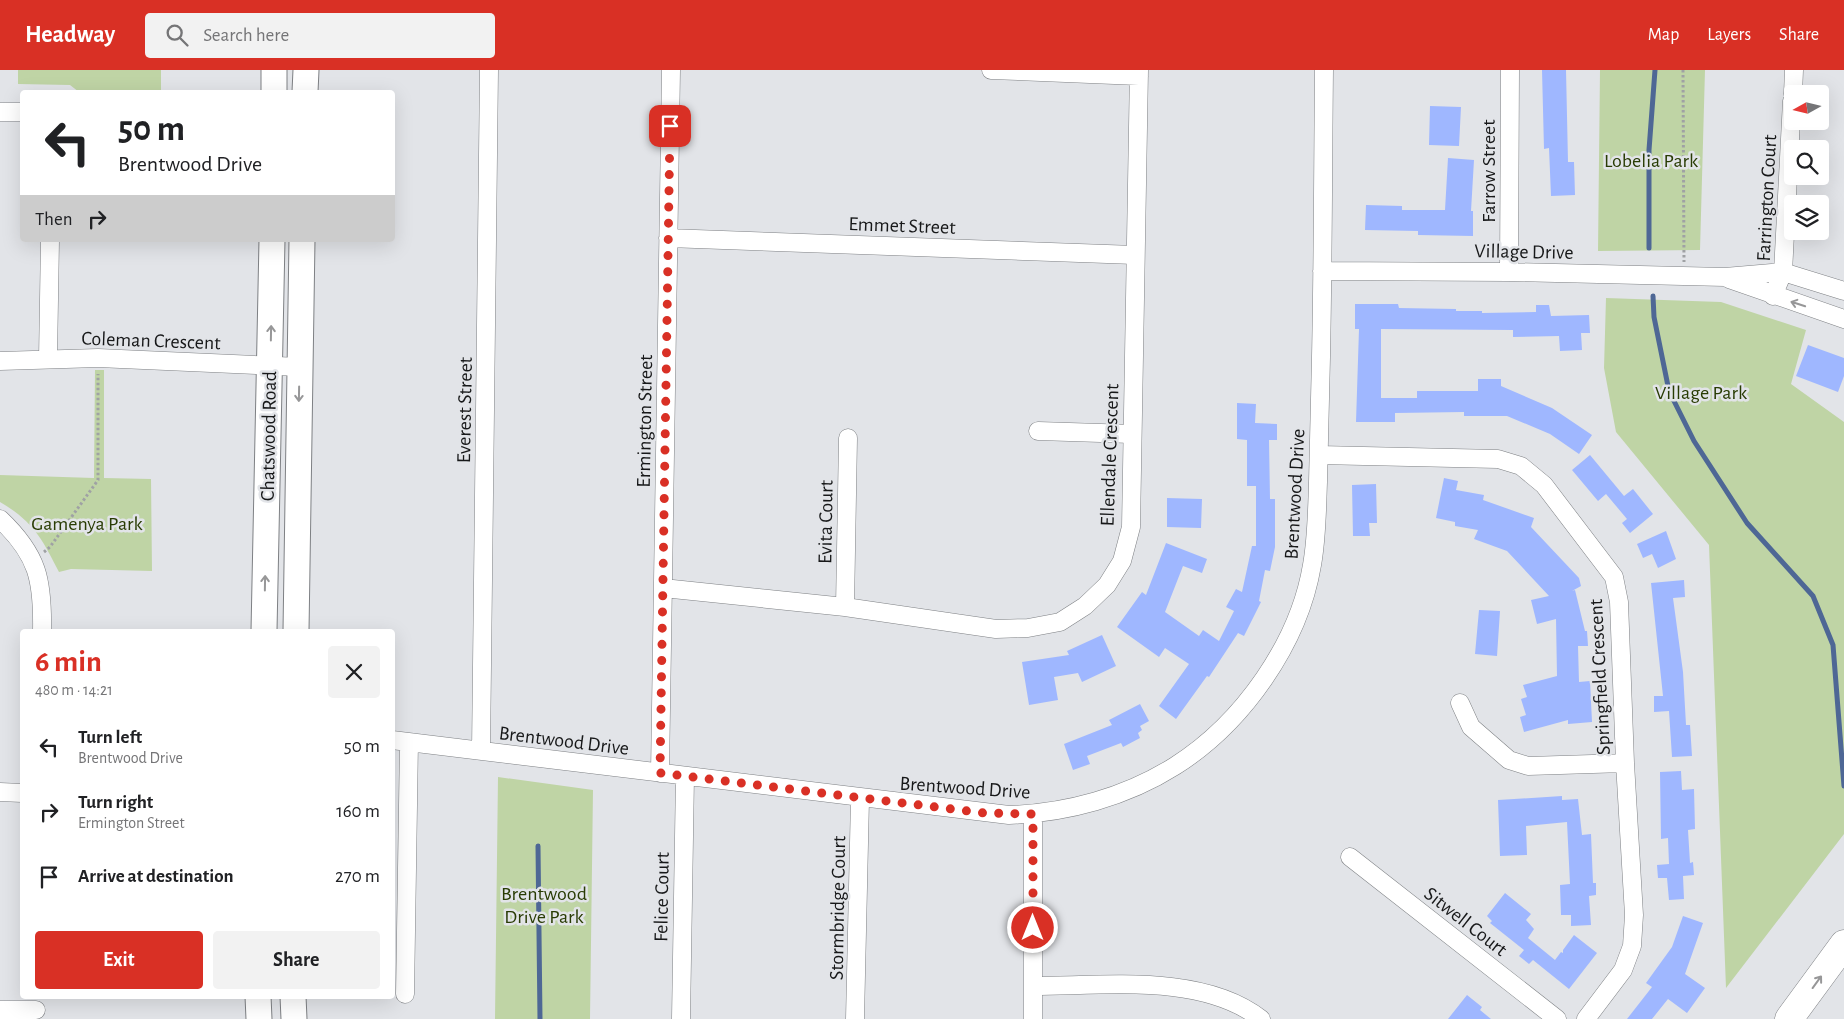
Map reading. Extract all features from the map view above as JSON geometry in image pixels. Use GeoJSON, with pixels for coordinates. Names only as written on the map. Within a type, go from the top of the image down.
{"type":"FeatureCollection","features":[{"type":"Feature","properties":{"kind":"highway"},"geometry":{"type":"LineString","coordinates":[[1789,1019],[1844,944]]}},
{"type":"Feature","properties":{"kind":"main road"},"geometry":{"type":"LineString","coordinates":[[274,70],[274,90]]}},
{"type":"Feature","properties":{"kind":"main road"},"geometry":{"type":"LineString","coordinates":[[305,90],[306,70]]}},
{"type":"Feature","properties":{"kind":"main road","name":"Chatswood Road"},"geometry":{"type":"LineString","coordinates":[[264,629],[272,242]]}},
{"type":"Feature","properties":{"kind":"main road","name":"Chatswood Road"},"geometry":{"type":"LineString","coordinates":[[296,629],[302,242]]}},
{"type":"Feature","properties":{"kind":"main road"},"geometry":{"type":"LineString","coordinates":[[258,999],[259,1019]]}},
{"type":"Feature","properties":{"kind":"main road"},"geometry":{"type":"LineString","coordinates":[[293,999],[294,1019]]}},
{"type":"Feature","properties":{"kind":"street","name":"Everest Street"},"geometry":{"type":"LineString","coordinates":[[481,751],[489,70]]}},
{"type":"Feature","properties":{"kind":"street","name":"Ermington Street"},"geometry":{"type":"LineString","coordinates":[[660,773],[671,70]]}},
{"type":"Feature","properties":{"kind":"street"},"geometry":{"type":"LineString","coordinates":[[991,70],[1139,73]]}},
{"type":"Feature","properties":{"kind":"street","name":"Brentwood Drive"},"geometry":{"type":"LineString","coordinates":[[401,741],[992,814],[1033,814],[1077,807],[1110,797],[1176,766],[1209,740],[1246,702],[1277,661],[1302,602],[1312,566],[1317,530],[1319,455],[1324,70]]}},
{"type":"Feature","properties":{"kind":"street","name":"Farrow Street"},"geometry":{"type":"LineString","coordinates":[[1509,272],[1510,70]]}},
{"type":"Feature","properties":{"kind":"street"},"geometry":{"type":"LineString","coordinates":[[1793,85],[1794,70]]}},
{"type":"Feature","properties":{"kind":"street","name":"Ellendale Crescent"},"geometry":{"type":"LineString","coordinates":[[663,588],[845,607],[996,629],[1028,628],[1060,622],[1086,606],[1107,585],[1122,561],[1131,527],[1139,73]]}},
{"type":"Feature","properties":{"kind":"street"},"geometry":{"type":"LineString","coordinates":[[0,112],[20,112]]}},
{"type":"Feature","properties":{"kind":"street","name":"Farrington Court"},"geometry":{"type":"LineString","coordinates":[[1773,296],[1783,272],[1790,130]]}},
{"type":"Feature","properties":{"kind":"street","name":"Emmet Street"},"geometry":{"type":"LineString","coordinates":[[668,238],[1135,255]]}},
{"type":"Feature","properties":{"kind":"street"},"geometry":{"type":"LineString","coordinates":[[48,359],[50,242]]}},
{"type":"Feature","properties":{"kind":"street","name":"Village Drive"},"geometry":{"type":"LineString","coordinates":[[1322,271],[1509,272],[1725,277],[1783,272],[1844,292]]}},
{"type":"Feature","properties":{"kind":"street","name":"Village Drive"},"geometry":{"type":"LineString","coordinates":[[1725,277],[1773,296],[1844,319]]}},
{"type":"Feature","properties":{"kind":"street","name":"Coleman Crescent"},"geometry":{"type":"LineString","coordinates":[[0,361],[98,358],[300,367]]}},
{"type":"Feature","properties":{"kind":"street"},"geometry":{"type":"LineString","coordinates":[[1038,431],[1132,434]]}},
{"type":"Feature","properties":{"kind":"street","name":"Evita Court"},"geometry":{"type":"LineString","coordinates":[[845,607],[848,438]]}},
{"type":"Feature","properties":{"kind":"street","name":"Springfield Crescent"},"geometry":{"type":"LineString","coordinates":[[1319,455],[1498,459],[1521,466],[1544,485],[1614,577],[1619,602],[1625,763],[1634,916],[1632,946],[1623,970],[1586,1019]]}},
{"type":"Feature","properties":{"kind":"street"},"geometry":{"type":"LineString","coordinates":[[0,519],[16,535],[34,561],[40,580],[42,629]]}},
{"type":"Feature","properties":{"kind":"street"},"geometry":{"type":"LineString","coordinates":[[1460,704],[1471,726],[1509,760],[1528,766],[1625,763]]}},
{"type":"Feature","properties":{"kind":"street"},"geometry":{"type":"LineString","coordinates":[[401,741],[405,994]]}},
{"type":"Feature","properties":{"kind":"street","name":"Felice Court"},"geometry":{"type":"LineString","coordinates":[[680,1019],[685,776]]}},
{"type":"Feature","properties":{"kind":"street"},"geometry":{"type":"LineString","coordinates":[[0,792],[20,793]]}},
{"type":"Feature","properties":{"kind":"street","name":"Stormbridge Court"},"geometry":{"type":"LineString","coordinates":[[855,1019],[860,799]]}},
{"type":"Feature","properties":{"kind":"street"},"geometry":{"type":"LineString","coordinates":[[1033,814],[1033,1019]]}},
{"type":"Feature","properties":{"kind":"street","name":"Sitwell Court"},"geometry":{"type":"LineString","coordinates":[[1350,857],[1557,1019]]}},
{"type":"Feature","properties":{"kind":"street"},"geometry":{"type":"LineString","coordinates":[[1033,986],[1192,988],[1224,998],[1261,1019]]}},
{"type":"Feature","properties":{"kind":"street"},"geometry":{"type":"LineString","coordinates":[[0,1010],[36,1008]]}},
{"type":"Feature","properties":{"kind":"path"},"geometry":{"type":"LineString","coordinates":[[1683,70],[1684,275]]}},
{"type":"Feature","properties":{"kind":"path"},"geometry":{"type":"LineString","coordinates":[[34,561],[50,547],[98,480],[98,358]]}},
{"type":"Feature","properties":{"kind":"green space"},"geometry":{"type":"Polygon","coordinates":[[[18,70],[161,70],[161,90],[76,90],[70,85],[18,84],[18,70]]]}},
{"type":"Feature","properties":{"kind":"green space","name":"Lobelia Park"},"geometry":{"type":"Polygon","coordinates":[[[1600,70],[1705,70],[1700,250],[1598,251],[1600,70]]]}},
{"type":"Feature","properties":{"kind":"green space","name":"Village Park"},"geometry":{"type":"Polygon","coordinates":[[[1606,298],[1721,302],[1806,330],[1791,384],[1844,422],[1844,834],[1726,988],[1709,545],[1616,432],[1604,368],[1606,298]]]}},
{"type":"Feature","properties":{"kind":"green space","name":"Gamenya Park"},"geometry":{"type":"Polygon","coordinates":[[[95,370],[104,370],[104,478],[151,479],[152,571],[71,569],[59,572],[36,532],[12,509],[0,502],[0,475],[94,478],[95,370]]]}},
{"type":"Feature","properties":{"kind":"green space","name":"Brentwood Drive Park"},"geometry":{"type":"Polygon","coordinates":[[[498,777],[593,790],[590,1019],[495,1019],[498,777]]]}},
{"type":"Feature","properties":{"kind":"building"},"geometry":{"type":"Polygon","coordinates":[[[1542,70],[1566,70],[1568,162],[1574,162],[1575,195],[1551,196],[1549,148],[1544,149],[1542,70]]]}},
{"type":"Feature","properties":{"kind":"building"},"geometry":{"type":"Polygon","coordinates":[[[1430,106],[1461,107],[1459,146],[1429,145],[1430,106]]]}},
{"type":"Feature","properties":{"kind":"building"},"geometry":{"type":"Polygon","coordinates":[[[1448,158],[1474,160],[1471,211],[1473,211],[1473,236],[1418,235],[1418,231],[1365,230],[1366,205],[1402,206],[1402,210],[1445,210],[1448,158]]]}},
{"type":"Feature","properties":{"kind":"building"},"geometry":{"type":"Polygon","coordinates":[[[1355,304],[1398,304],[1399,308],[1456,309],[1456,311],[1482,311],[1482,313],[1536,312],[1536,305],[1549,305],[1551,316],[1589,315],[1590,333],[1581,333],[1582,350],[1560,351],[1559,336],[1513,337],[1513,330],[1381,329],[1381,398],[1417,398],[1417,391],[1478,391],[1478,379],[1501,379],[1501,386],[1552,408],[1592,435],[1579,454],[1550,434],[1507,416],[1464,416],[1464,412],[1395,413],[1395,422],[1356,422],[1359,329],[1355,329],[1355,304]]]}},
{"type":"Feature","properties":{"kind":"building"},"geometry":{"type":"Polygon","coordinates":[[[1808,345],[1844,358],[1844,376],[1838,392],[1796,376],[1808,345]]]}},
{"type":"Feature","properties":{"kind":"building"},"geometry":{"type":"Polygon","coordinates":[[[1237,403],[1256,404],[1255,423],[1277,424],[1277,440],[1269,440],[1270,499],[1275,499],[1275,547],[1270,571],[1265,570],[1259,601],[1261,602],[1244,636],[1238,633],[1209,677],[1207,676],[1176,719],[1159,706],[1189,664],[1165,648],[1159,657],[1117,627],[1142,592],[1146,595],[1166,543],[1207,559],[1202,573],[1183,566],[1165,612],[1199,636],[1203,630],[1219,641],[1234,611],[1226,607],[1236,589],[1242,592],[1252,546],[1256,546],[1256,486],[1247,486],[1247,440],[1237,439],[1237,403]]]}},
{"type":"Feature","properties":{"kind":"building"},"geometry":{"type":"Polygon","coordinates":[[[1590,455],[1624,496],[1633,489],[1653,514],[1630,533],[1622,523],[1627,519],[1606,494],[1598,501],[1572,470],[1590,455]]]}},
{"type":"Feature","properties":{"kind":"building"},"geometry":{"type":"Polygon","coordinates":[[[1444,478],[1458,481],[1456,490],[1484,495],[1483,500],[1534,518],[1531,527],[1579,578],[1581,586],[1572,591],[1575,590],[1585,631],[1587,631],[1588,646],[1578,646],[1579,682],[1590,681],[1592,722],[1568,724],[1568,720],[1524,732],[1520,717],[1526,715],[1521,699],[1527,697],[1523,685],[1557,676],[1556,619],[1537,624],[1531,600],[1549,596],[1507,551],[1474,539],[1478,530],[1455,526],[1455,522],[1436,518],[1444,478]]]}},
{"type":"Feature","properties":{"kind":"building"},"geometry":{"type":"Polygon","coordinates":[[[1376,484],[1377,523],[1369,523],[1370,536],[1353,536],[1352,485],[1376,484]]]}},
{"type":"Feature","properties":{"kind":"building"},"geometry":{"type":"Polygon","coordinates":[[[1167,498],[1202,499],[1201,528],[1167,527],[1167,498]]]}},
{"type":"Feature","properties":{"kind":"building"},"geometry":{"type":"Polygon","coordinates":[[[1666,531],[1676,559],[1658,568],[1652,554],[1643,558],[1637,544],[1666,531]]]}},
{"type":"Feature","properties":{"kind":"building"},"geometry":{"type":"Polygon","coordinates":[[[1684,580],[1685,597],[1673,598],[1683,672],[1686,725],[1690,725],[1692,756],[1672,757],[1669,711],[1654,712],[1654,696],[1663,696],[1651,583],[1684,580]]]}},
{"type":"Feature","properties":{"kind":"building"},"geometry":{"type":"Polygon","coordinates":[[[1479,610],[1500,611],[1497,656],[1475,654],[1479,610]]]}},
{"type":"Feature","properties":{"kind":"building"},"geometry":{"type":"Polygon","coordinates":[[[1102,635],[1116,666],[1082,682],[1078,673],[1054,677],[1058,700],[1029,705],[1022,662],[1069,655],[1067,651],[1102,635]]]}},
{"type":"Feature","properties":{"kind":"building"},"geometry":{"type":"Polygon","coordinates":[[[1140,704],[1149,721],[1140,726],[1142,730],[1138,733],[1140,738],[1123,747],[1121,743],[1087,756],[1090,764],[1073,770],[1064,744],[1112,725],[1109,720],[1140,704]]]}},
{"type":"Feature","properties":{"kind":"building"},"geometry":{"type":"Polygon","coordinates":[[[1681,771],[1682,790],[1694,789],[1695,829],[1688,830],[1690,863],[1693,862],[1694,875],[1683,876],[1684,899],[1669,900],[1667,878],[1658,878],[1657,865],[1669,864],[1668,838],[1661,839],[1660,772],[1681,771]]]}},
{"type":"Feature","properties":{"kind":"building"},"geometry":{"type":"Polygon","coordinates":[[[1562,796],[1562,800],[1578,799],[1582,835],[1591,834],[1593,883],[1596,883],[1596,895],[1589,896],[1591,925],[1571,926],[1571,915],[1561,915],[1560,885],[1570,884],[1567,822],[1526,826],[1527,855],[1500,856],[1498,800],[1562,796]]]}},
{"type":"Feature","properties":{"kind":"building"},"geometry":{"type":"Polygon","coordinates":[[[1505,893],[1531,914],[1526,920],[1534,929],[1528,938],[1555,960],[1561,952],[1563,953],[1563,950],[1574,935],[1597,953],[1569,989],[1533,960],[1529,964],[1519,956],[1524,950],[1490,923],[1492,921],[1487,916],[1505,893]]]}},
{"type":"Feature","properties":{"kind":"building"},"geometry":{"type":"Polygon","coordinates":[[[1683,916],[1703,923],[1685,974],[1705,988],[1687,1013],[1668,999],[1652,1019],[1627,1019],[1652,987],[1646,983],[1672,947],[1683,916]]]}},
{"type":"Feature","properties":{"kind":"building"},"geometry":{"type":"Polygon","coordinates":[[[1467,995],[1482,1007],[1480,1010],[1491,1019],[1448,1019],[1467,995]]]}},
{"type":"Feature","properties":{"kind":"waterway"},"geometry":{"type":"LineString","coordinates":[[1649,248],[1649,150],[1655,70]]}},
{"type":"Feature","properties":{"kind":"waterway"},"geometry":{"type":"LineString","coordinates":[[1653,296],[1654,317],[1669,391],[1694,441],[1747,523],[1813,596],[1833,645],[1844,786]]}},
{"type":"Feature","properties":{"kind":"waterway"},"geometry":{"type":"LineString","coordinates":[[538,846],[540,1019]]}},
{"type":"Feature","properties":{"kind":"route"},"geometry":{"type":"LineString","coordinates":[[670,126],[660,773],[984,813],[1033,814],[1033,928]]}}]}
